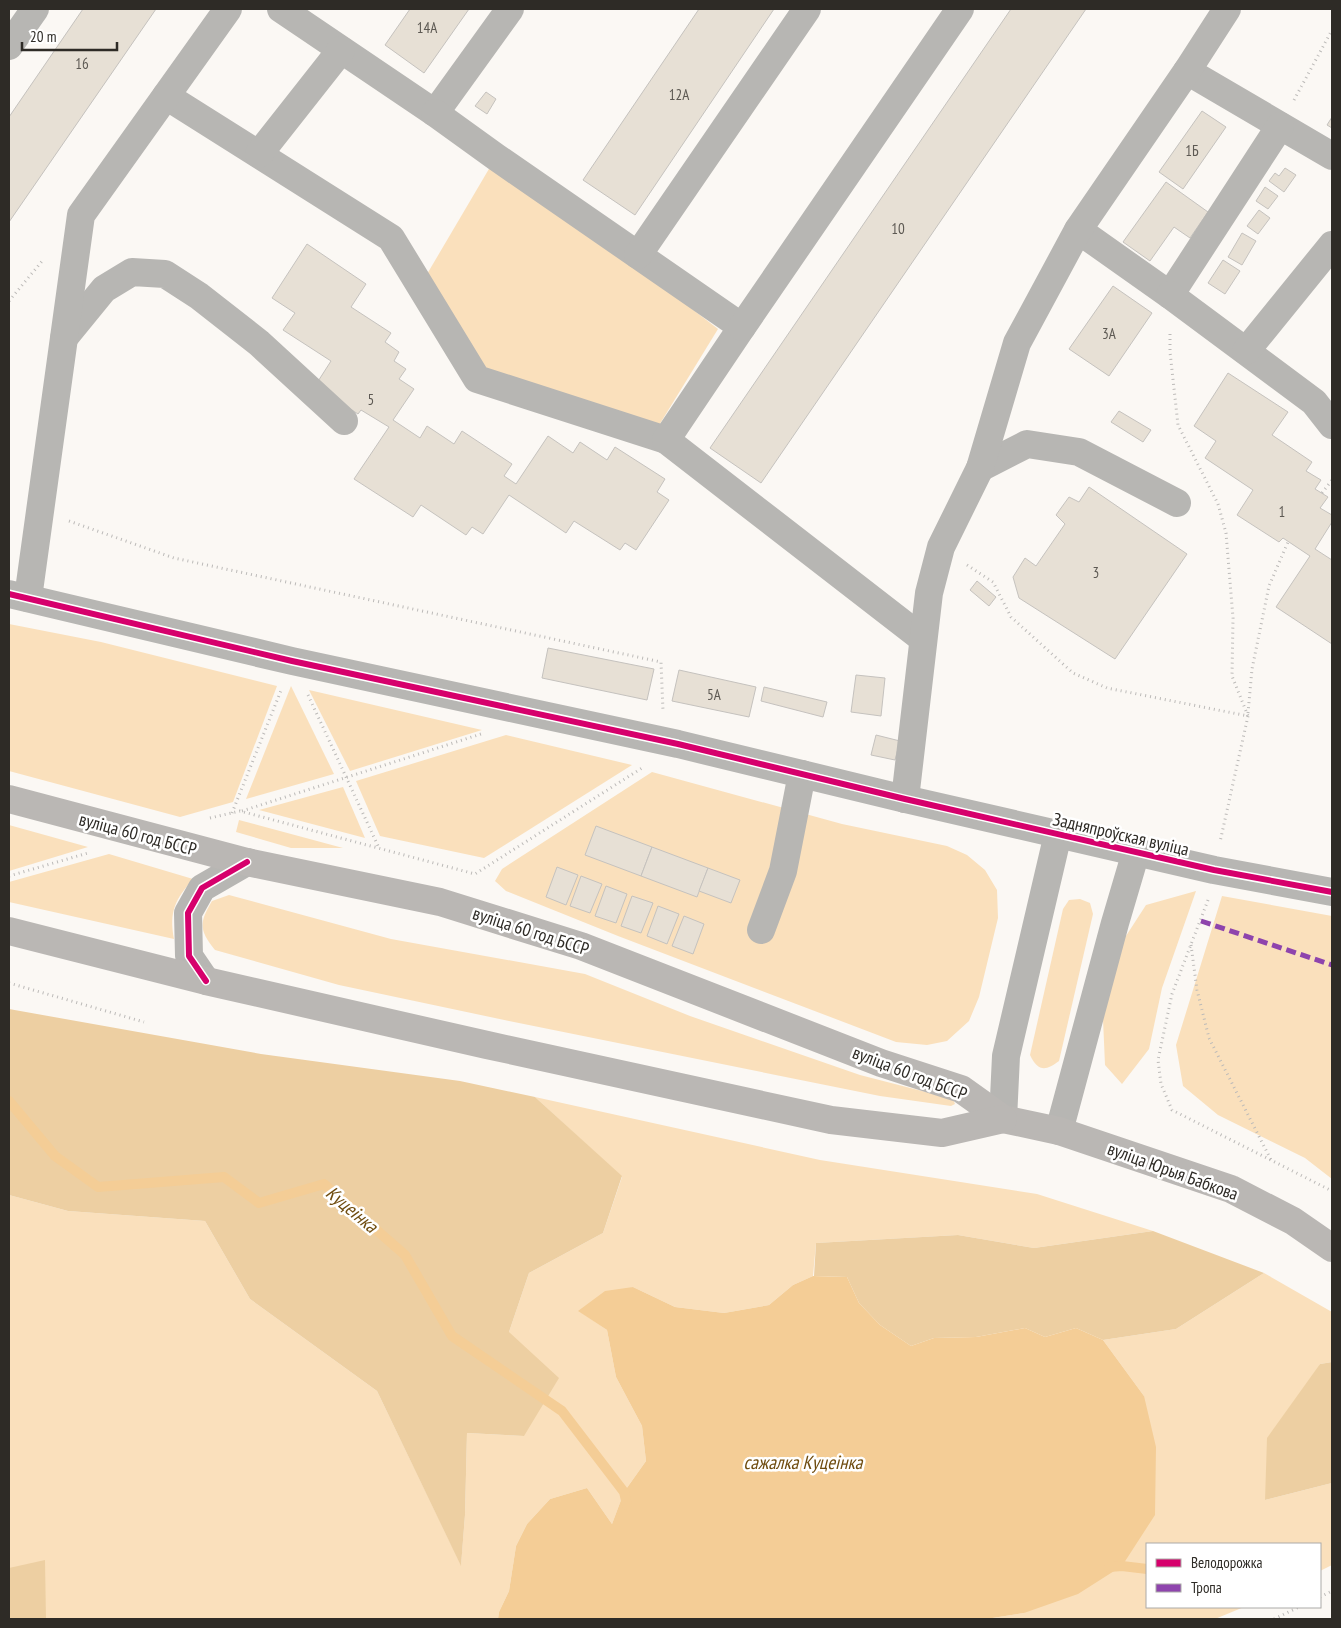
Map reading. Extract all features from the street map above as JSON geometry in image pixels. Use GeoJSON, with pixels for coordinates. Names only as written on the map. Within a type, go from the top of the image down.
{"type":"FeatureCollection","features":[{"type":"Feature","properties":{"kind":"main road","name":"вуліца 60 год БССР"},"geometry":{"type":"LineString","coordinates":[[9,799],[247,862],[440,902],[581,946],[881,1063],[962,1089],[1003,1118]]}},
{"type":"Feature","properties":{"kind":"main road","name":"вуліца 60 год БССР"},"geometry":{"type":"LineString","coordinates":[[9,931],[206,982],[830,1120],[942,1133],[1003,1118]]}},
{"type":"Feature","properties":{"kind":"main road","name":"вуліца Юрыя Бабкова"},"geometry":{"type":"LineString","coordinates":[[1003,1118],[1059,1131],[1231,1189],[1293,1221],[1332,1248]]}},
{"type":"Feature","properties":{"kind":"street"},"geometry":{"type":"LineString","coordinates":[[9,46],[35,9]]}},
{"type":"Feature","properties":{"kind":"street"},"geometry":{"type":"LineString","coordinates":[[18,596],[40,510],[81,215],[228,9]]}},
{"type":"Feature","properties":{"kind":"street"},"geometry":{"type":"LineString","coordinates":[[281,9],[435,113],[742,327]]}},
{"type":"Feature","properties":{"kind":"street"},"geometry":{"type":"LineString","coordinates":[[435,113],[510,9]]}},
{"type":"Feature","properties":{"kind":"street"},"geometry":{"type":"LineString","coordinates":[[638,255],[807,9]]}},
{"type":"Feature","properties":{"kind":"street"},"geometry":{"type":"LineString","coordinates":[[666,440],[960,9]]}},
{"type":"Feature","properties":{"kind":"street"},"geometry":{"type":"LineString","coordinates":[[905,799],[929,594],[941,547],[980,468],[1017,343],[1078,230],[1227,9]]}},
{"type":"Feature","properties":{"kind":"street"},"geometry":{"type":"LineString","coordinates":[[259,154],[341,50]]}},
{"type":"Feature","properties":{"kind":"street"},"geometry":{"type":"LineString","coordinates":[[1187,71],[1332,156]]}},
{"type":"Feature","properties":{"kind":"street"},"geometry":{"type":"LineString","coordinates":[[166,96],[391,238],[477,379],[666,440],[923,639]]}},
{"type":"Feature","properties":{"kind":"street"},"geometry":{"type":"LineString","coordinates":[[1170,295],[1280,126]]}},
{"type":"Feature","properties":{"kind":"street"},"geometry":{"type":"LineString","coordinates":[[1078,230],[1170,295],[1314,402],[1332,424]]}},
{"type":"Feature","properties":{"kind":"street"},"geometry":{"type":"LineString","coordinates":[[1246,351],[1332,245]]}},
{"type":"Feature","properties":{"kind":"street"},"geometry":{"type":"LineString","coordinates":[[64,338],[104,289],[132,272],[165,274],[199,296],[259,343],[344,421]]}},
{"type":"Feature","properties":{"kind":"street"},"geometry":{"type":"LineString","coordinates":[[980,468],[1027,444],[1079,452],[1177,503]]}},
{"type":"Feature","properties":{"kind":"street","name":"Задняпроўская вуліца"},"geometry":{"type":"LineString","coordinates":[[18,596],[292,661],[678,744],[905,799],[1214,870],[1332,892]]}},
{"type":"Feature","properties":{"kind":"street"},"geometry":{"type":"LineString","coordinates":[[761,930],[783,870],[802,774]]}},
{"type":"Feature","properties":{"kind":"street"},"geometry":{"type":"LineString","coordinates":[[1003,1118],[1006,1056],[1058,834]]}},
{"type":"Feature","properties":{"kind":"street"},"geometry":{"type":"LineString","coordinates":[[1059,1131],[1136,852]]}},
{"type":"Feature","properties":{"kind":"street"},"geometry":{"type":"LineString","coordinates":[[206,982],[190,956],[188,913],[202,888],[247,862]]}},
{"type":"Feature","properties":{"kind":"path"},"geometry":{"type":"LineString","coordinates":[[1280,126],[1332,30]]}},
{"type":"Feature","properties":{"kind":"path"},"geometry":{"type":"LineString","coordinates":[[1322,493],[1332,480]]}},
{"type":"Feature","properties":{"kind":"path"},"geometry":{"type":"LineString","coordinates":[[40,510],[174,558],[661,662],[663,717]]}},
{"type":"Feature","properties":{"kind":"path"},"geometry":{"type":"LineString","coordinates":[[1218,847],[1248,716],[1252,669],[1269,586],[1288,542]]}},
{"type":"Feature","properties":{"kind":"path"},"geometry":{"type":"LineString","coordinates":[[941,547],[994,582],[1011,617],[1073,673],[1107,688],[1248,716]]}},
{"type":"Feature","properties":{"kind":"path"},"geometry":{"type":"LineString","coordinates":[[292,661],[380,848]]}},
{"type":"Feature","properties":{"kind":"path"},"geometry":{"type":"LineString","coordinates":[[232,813],[292,661]]}},
{"type":"Feature","properties":{"kind":"path"},"geometry":{"type":"LineString","coordinates":[[210,818],[240,811],[487,732]]}},
{"type":"Feature","properties":{"kind":"path"},"geometry":{"type":"LineString","coordinates":[[240,811],[475,874],[644,767],[634,765]]}},
{"type":"Feature","properties":{"kind":"path"},"geometry":{"type":"LineString","coordinates":[[9,876],[88,854]]}},
{"type":"Feature","properties":{"kind":"path"},"geometry":{"type":"LineString","coordinates":[[1208,899],[1172,994],[1158,1060],[1161,1084],[1165,1096],[1172,1110],[1332,1191]]}},
{"type":"Feature","properties":{"kind":"path"},"geometry":{"type":"LineString","coordinates":[[1190,945],[1197,990],[1209,1038],[1271,1160]]}},
{"type":"Feature","properties":{"kind":"path"},"geometry":{"type":"LineString","coordinates":[[9,983],[144,1022]]}},
{"type":"Feature","properties":{"kind":"path"},"geometry":{"type":"LineString","coordinates":[[1274,1619],[1298,1608]]}},
{"type":"Feature","properties":{"kind":"shaded area"},"geometry":{"type":"Polygon","coordinates":[[[496,157],[718,329],[653,435],[477,379],[420,286],[496,157]]]}},
{"type":"Feature","properties":{"kind":"shaded area"},"geometry":{"type":"Polygon","coordinates":[[[9,624],[101,642],[277,686],[233,802],[180,817],[9,771],[9,624]]]}},
{"type":"Feature","properties":{"kind":"shaded area"},"geometry":{"type":"Polygon","coordinates":[[[291,686],[334,774],[246,799],[291,686]]]}},
{"type":"Feature","properties":{"kind":"shaded area"},"geometry":{"type":"Polygon","coordinates":[[[309,690],[482,730],[350,771],[309,690]]]}},
{"type":"Feature","properties":{"kind":"shaded area"},"geometry":{"type":"Polygon","coordinates":[[[506,735],[632,765],[484,858],[380,836],[356,781],[506,735]]]}},
{"type":"Feature","properties":{"kind":"shaded area"},"geometry":{"type":"Polygon","coordinates":[[[652,772],[842,824],[947,846],[967,855],[985,870],[997,890],[998,918],[979,997],[969,1021],[947,1041],[927,1045],[896,1042],[618,936],[506,891],[495,881],[502,869],[652,772]]]}},
{"type":"Feature","properties":{"kind":"shaded area"},"geometry":{"type":"Polygon","coordinates":[[[343,787],[365,838],[259,810],[343,787]]]}},
{"type":"Feature","properties":{"kind":"shaded area"},"geometry":{"type":"Polygon","coordinates":[[[239,820],[343,848],[291,848],[236,832],[239,820]]]}},
{"type":"Feature","properties":{"kind":"shaded area"},"geometry":{"type":"Polygon","coordinates":[[[9,825],[88,847],[9,871],[9,825]]]}},
{"type":"Feature","properties":{"kind":"shaded area"},"geometry":{"type":"Polygon","coordinates":[[[109,854],[193,879],[175,906],[172,921],[174,939],[9,902],[9,882],[109,854]]]}},
{"type":"Feature","properties":{"kind":"shaded area"},"geometry":{"type":"Polygon","coordinates":[[[1196,891],[1162,988],[1149,1049],[1122,1084],[1105,1065],[1103,1019],[1124,939],[1146,905],[1196,891]]]}},
{"type":"Feature","properties":{"kind":"shaded area"},"geometry":{"type":"Polygon","coordinates":[[[229,895],[391,939],[585,974],[690,1016],[860,1075],[953,1099],[955,1104],[951,1106],[880,1096],[509,1021],[339,985],[215,950],[206,937],[203,921],[212,901],[229,895]]]}},
{"type":"Feature","properties":{"kind":"shaded area"},"geometry":{"type":"Polygon","coordinates":[[[1222,896],[1332,916],[1332,1179],[1305,1158],[1218,1115],[1183,1086],[1176,1045],[1222,896]]]}},
{"type":"Feature","properties":{"kind":"shaded area"},"geometry":{"type":"Polygon","coordinates":[[[1080,899],[1090,903],[1093,914],[1059,1061],[1050,1067],[1043,1068],[1036,1065],[1030,1055],[1063,909],[1069,900],[1080,899]]]}},
{"type":"Feature","properties":{"kind":"shaded area"},"geometry":{"type":"Polygon","coordinates":[[[9,1009],[261,1054],[460,1081],[535,1097],[622,1176],[603,1233],[529,1273],[509,1332],[559,1378],[524,1436],[467,1433],[465,1515],[461,1566],[377,1391],[250,1299],[205,1221],[68,1211],[9,1195],[9,1009]]]}},
{"type":"Feature","properties":{"kind":"shaded area"},"geometry":{"type":"Polygon","coordinates":[[[535,1097],[820,1160],[1037,1194],[1153,1231],[1034,1248],[958,1235],[816,1243],[813,1276],[793,1285],[769,1305],[724,1313],[675,1307],[633,1287],[579,1311],[607,1330],[616,1377],[642,1426],[646,1461],[624,1492],[612,1524],[587,1488],[550,1499],[527,1524],[516,1546],[509,1591],[499,1612],[498,1619],[9,1619],[9,1195],[68,1211],[205,1221],[250,1299],[377,1391],[461,1565],[465,1515],[467,1433],[524,1436],[509,1332],[529,1273],[603,1233],[622,1177],[535,1097]]]}},
{"type":"Feature","properties":{"kind":"shaded area"},"geometry":{"type":"Polygon","coordinates":[[[1153,1231],[1264,1273],[1176,1329],[1103,1340],[1076,1328],[1045,1337],[1025,1328],[976,1337],[934,1338],[911,1346],[880,1325],[859,1303],[847,1277],[814,1276],[816,1243],[958,1235],[1034,1248],[1153,1231]]]}},
{"type":"Feature","properties":{"kind":"shaded area"},"geometry":{"type":"Polygon","coordinates":[[[1264,1273],[1332,1312],[1332,1362],[1320,1364],[1265,1500],[1332,1483],[1332,1565],[1321,1570],[1321,1543],[1146,1543],[1146,1608],[1242,1608],[1215,1619],[986,1619],[1024,1613],[1144,1396],[1103,1340],[1176,1329],[1264,1273]]]}},
{"type":"Feature","properties":{"kind":"shaded area"},"geometry":{"type":"Polygon","coordinates":[[[1332,1362],[1332,1483],[1265,1500],[1267,1438],[1320,1364],[1332,1362]]]}},
{"type":"Feature","properties":{"kind":"shaded area"},"geometry":{"type":"Polygon","coordinates":[[[45,1560],[46,1619],[9,1619],[9,1568],[45,1560]]]}},
{"type":"Feature","properties":{"kind":"water","name":"сажалка Куцеінка"},"geometry":{"type":"Polygon","coordinates":[[[813,1276],[847,1277],[859,1303],[880,1325],[911,1346],[934,1338],[976,1337],[1025,1328],[1045,1337],[1076,1328],[1103,1340],[1144,1396],[1156,1447],[1155,1515],[1122,1566],[1078,1594],[1024,1613],[986,1619],[498,1619],[499,1612],[509,1591],[516,1546],[527,1524],[550,1499],[587,1488],[612,1524],[624,1492],[646,1461],[642,1426],[616,1377],[607,1330],[578,1311],[605,1291],[633,1287],[675,1307],[724,1313],[769,1305],[793,1285],[813,1276]]]}},
{"type":"Feature","properties":{"kind":"building"},"geometry":{"type":"Polygon","coordinates":[[[83,9],[156,9],[9,222],[9,117],[83,9]]]}},
{"type":"Feature","properties":{"kind":"building"},"geometry":{"type":"Polygon","coordinates":[[[410,9],[469,9],[424,73],[385,45],[410,9]]]}},
{"type":"Feature","properties":{"kind":"building"},"geometry":{"type":"Polygon","coordinates":[[[699,9],[774,9],[635,215],[583,180],[699,9]]]}},
{"type":"Feature","properties":{"kind":"building"},"geometry":{"type":"Polygon","coordinates":[[[1011,9],[1086,9],[761,483],[710,448],[1011,9]]]}},
{"type":"Feature","properties":{"kind":"building"},"geometry":{"type":"Polygon","coordinates":[[[486,92],[496,99],[487,114],[475,106],[486,92]]]}},
{"type":"Feature","properties":{"kind":"building"},"geometry":{"type":"Polygon","coordinates":[[[1202,111],[1226,127],[1183,189],[1159,172],[1202,111]]]}},
{"type":"Feature","properties":{"kind":"building"},"geometry":{"type":"Polygon","coordinates":[[[1332,117],[1332,128],[1327,125],[1332,117]]]}},
{"type":"Feature","properties":{"kind":"building"},"geometry":{"type":"Polygon","coordinates":[[[1285,168],[1296,175],[1284,192],[1269,181],[1275,173],[1279,176],[1285,168]]]}},
{"type":"Feature","properties":{"kind":"building"},"geometry":{"type":"Polygon","coordinates":[[[1166,182],[1208,212],[1190,238],[1174,227],[1150,261],[1123,242],[1166,182]]]}},
{"type":"Feature","properties":{"kind":"building"},"geometry":{"type":"Polygon","coordinates":[[[1265,187],[1278,196],[1268,209],[1256,201],[1265,187]]]}},
{"type":"Feature","properties":{"kind":"building"},"geometry":{"type":"Polygon","coordinates":[[[1259,210],[1270,218],[1258,234],[1247,226],[1259,210]]]}},
{"type":"Feature","properties":{"kind":"building"},"geometry":{"type":"Polygon","coordinates":[[[1242,233],[1256,241],[1242,265],[1228,257],[1242,233]]]}},
{"type":"Feature","properties":{"kind":"building"},"geometry":{"type":"Polygon","coordinates":[[[307,244],[366,284],[351,307],[391,333],[385,342],[399,352],[394,361],[406,369],[399,379],[414,389],[393,420],[420,438],[427,426],[454,444],[462,431],[512,464],[504,476],[516,484],[548,436],[573,453],[580,442],[607,460],[615,447],[665,479],[657,492],[669,500],[636,550],[625,543],[620,550],[574,521],[566,533],[509,495],[483,534],[472,527],[466,535],[421,505],[413,517],[354,479],[389,427],[361,410],[358,414],[315,386],[331,361],[283,330],[295,313],[272,298],[307,244]]]}},
{"type":"Feature","properties":{"kind":"building"},"geometry":{"type":"Polygon","coordinates":[[[1223,260],[1240,271],[1225,294],[1208,283],[1223,260]]]}},
{"type":"Feature","properties":{"kind":"building"},"geometry":{"type":"Polygon","coordinates":[[[1113,286],[1152,313],[1109,376],[1069,349],[1113,286]]]}},
{"type":"Feature","properties":{"kind":"building"},"geometry":{"type":"Polygon","coordinates":[[[1228,373],[1288,412],[1272,435],[1312,462],[1306,471],[1321,480],[1315,489],[1328,497],[1320,508],[1332,515],[1332,522],[1315,549],[1332,560],[1332,644],[1276,607],[1310,556],[1283,538],[1279,542],[1237,515],[1253,490],[1205,458],[1216,441],[1194,426],[1228,373]]]}},
{"type":"Feature","properties":{"kind":"building"},"geometry":{"type":"Polygon","coordinates":[[[1119,411],[1151,430],[1143,442],[1111,422],[1119,411]]]}},
{"type":"Feature","properties":{"kind":"building"},"geometry":{"type":"Polygon","coordinates":[[[1089,487],[1187,554],[1115,659],[1019,598],[1013,577],[1025,558],[1036,566],[1065,524],[1056,515],[1069,497],[1079,502],[1089,487]]]}},
{"type":"Feature","properties":{"kind":"building"},"geometry":{"type":"Polygon","coordinates":[[[977,581],[996,597],[989,606],[970,590],[977,581]]]}},
{"type":"Feature","properties":{"kind":"building"},"geometry":{"type":"Polygon","coordinates":[[[548,648],[654,669],[647,700],[542,678],[548,648]]]}},
{"type":"Feature","properties":{"kind":"building"},"geometry":{"type":"Polygon","coordinates":[[[679,670],[756,687],[749,717],[672,701],[679,670]]]}},
{"type":"Feature","properties":{"kind":"building"},"geometry":{"type":"Polygon","coordinates":[[[856,675],[885,678],[881,716],[851,712],[856,675]]]}},
{"type":"Feature","properties":{"kind":"building"},"geometry":{"type":"Polygon","coordinates":[[[764,687],[827,702],[823,717],[761,701],[764,687]]]}},
{"type":"Feature","properties":{"kind":"building"},"geometry":{"type":"Polygon","coordinates":[[[876,735],[900,741],[895,760],[871,755],[876,735]]]}},
{"type":"Feature","properties":{"kind":"building"},"geometry":{"type":"Polygon","coordinates":[[[596,826],[652,847],[641,876],[585,855],[596,826]]]}},
{"type":"Feature","properties":{"kind":"building"},"geometry":{"type":"Polygon","coordinates":[[[652,847],[708,868],[697,897],[641,876],[652,847]]]}},
{"type":"Feature","properties":{"kind":"building"},"geometry":{"type":"Polygon","coordinates":[[[557,867],[578,875],[566,905],[546,897],[557,867]]]}},
{"type":"Feature","properties":{"kind":"building"},"geometry":{"type":"Polygon","coordinates":[[[708,868],[740,880],[731,903],[699,891],[708,868]]]}},
{"type":"Feature","properties":{"kind":"building"},"geometry":{"type":"Polygon","coordinates":[[[581,876],[602,884],[590,913],[570,906],[581,876]]]}},
{"type":"Feature","properties":{"kind":"building"},"geometry":{"type":"Polygon","coordinates":[[[606,886],[627,894],[616,923],[595,916],[606,886]]]}},
{"type":"Feature","properties":{"kind":"building"},"geometry":{"type":"Polygon","coordinates":[[[632,896],[653,903],[641,933],[621,926],[632,896]]]}},
{"type":"Feature","properties":{"kind":"building"},"geometry":{"type":"Polygon","coordinates":[[[658,906],[679,914],[667,944],[647,936],[658,906]]]}},
{"type":"Feature","properties":{"kind":"building"},"geometry":{"type":"Polygon","coordinates":[[[684,916],[704,924],[693,954],[672,946],[684,916]]]}},
{"type":"Feature","properties":{"kind":"waterway","name":"Куцеінка"},"geometry":{"type":"LineString","coordinates":[[9,1101],[55,1156],[98,1187],[224,1177],[259,1203],[324,1184],[405,1255],[452,1336],[562,1411],[624,1492],[627,1505]]}},
{"type":"Feature","properties":{"kind":"waterway","name":"Куцеінка"},"geometry":{"type":"LineString","coordinates":[[1109,1567],[1122,1566],[1146,1569]]}},
{"type":"Feature","properties":{"kind":"marked path"},"geometry":{"type":"LineString","coordinates":[[1201,921],[1332,965]]}},
{"type":"Feature","properties":{"kind":"cycle path"},"geometry":{"type":"LineString","coordinates":[[9,594],[292,661],[678,744],[905,799],[1214,870],[1332,892]]}},
{"type":"Feature","properties":{"kind":"cycle path"},"geometry":{"type":"LineString","coordinates":[[206,981],[189,956],[188,913],[202,888],[247,862]]}}]}
